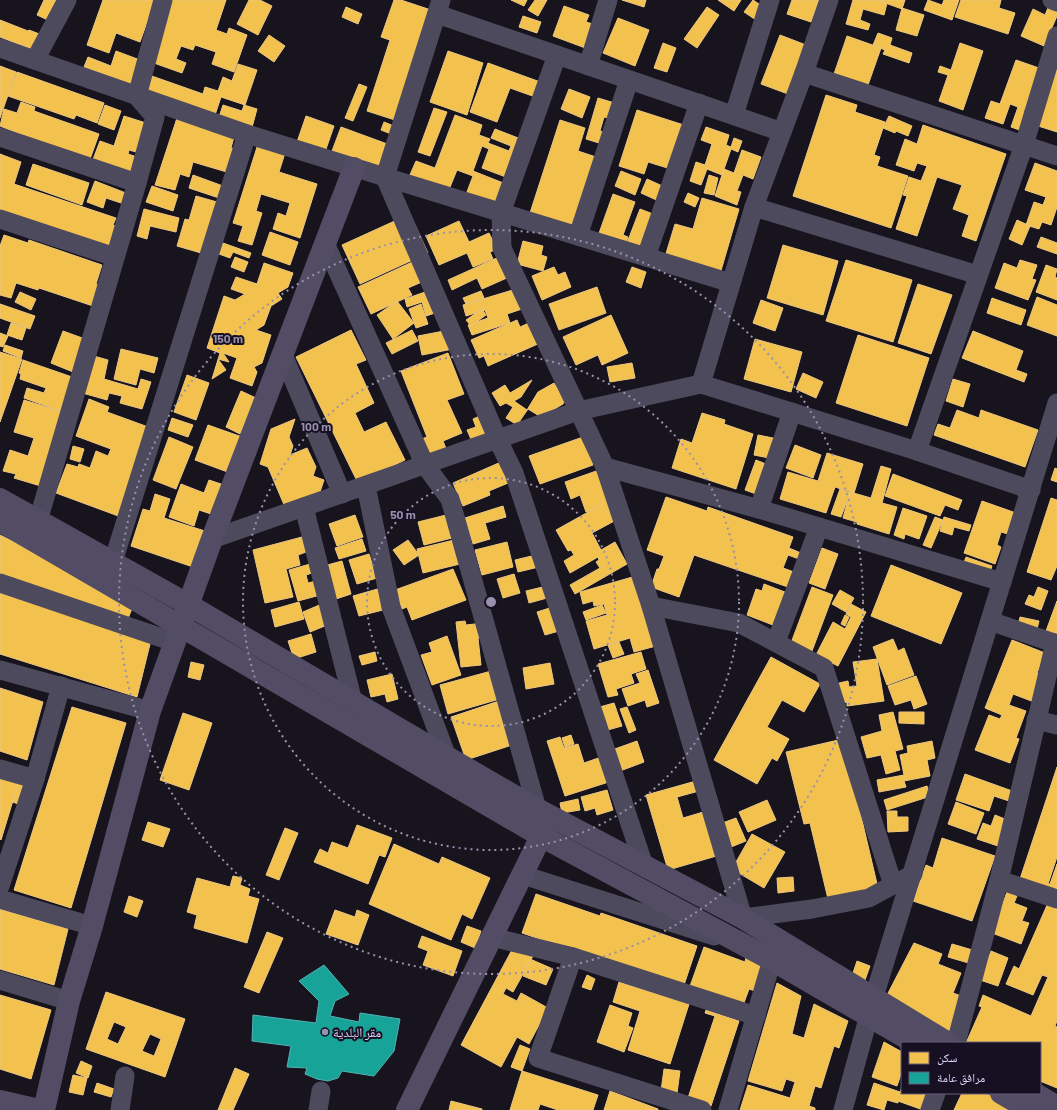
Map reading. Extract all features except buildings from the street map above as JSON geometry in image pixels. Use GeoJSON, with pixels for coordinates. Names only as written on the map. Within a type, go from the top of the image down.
{"type":"FeatureCollection","features":[{"type":"Feature","properties":{"kind":"street"},"geometry":{"type":"LineString","coordinates":[[36,60],[67,0]]}},
{"type":"Feature","properties":{"kind":"street"},"geometry":{"type":"LineString","coordinates":[[137,96],[163,0]]}},
{"type":"Feature","properties":{"kind":"street"},"geometry":{"type":"LineString","coordinates":[[588,66],[608,0]]}},
{"type":"Feature","properties":{"kind":"street"},"geometry":{"type":"LineString","coordinates":[[734,115],[770,0]]}},
{"type":"Feature","properties":{"kind":"street"},"geometry":{"type":"LineString","coordinates":[[701,384],[754,207],[804,73],[829,0]]}},
{"type":"Feature","properties":{"kind":"street"},"geometry":{"type":"LineString","coordinates":[[1052,0],[1057,2]]}},
{"type":"Feature","properties":{"kind":"street"},"geometry":{"type":"LineString","coordinates":[[644,866],[514,473],[498,440],[385,177],[439,7],[556,55],[782,132]]}},
{"type":"Feature","properties":{"kind":"street"},"geometry":{"type":"LineString","coordinates":[[917,451],[1024,145],[1057,36]]}},
{"type":"Feature","properties":{"kind":"street"},"geometry":{"type":"LineString","coordinates":[[0,48],[247,134],[731,283]]}},
{"type":"Feature","properties":{"kind":"street"},"geometry":{"type":"LineString","coordinates":[[556,55],[501,213],[502,248],[605,467],[651,606],[743,918]]}},
{"type":"Feature","properties":{"kind":"street"},"geometry":{"type":"LineString","coordinates":[[804,73],[1057,156]]}},
{"type":"Feature","properties":{"kind":"street"},"geometry":{"type":"LineString","coordinates":[[578,236],[629,80]]}},
{"type":"Feature","properties":{"kind":"street"},"geometry":{"type":"LineString","coordinates":[[38,521],[155,117],[137,96]]}},
{"type":"Feature","properties":{"kind":"street"},"geometry":{"type":"LineString","coordinates":[[646,257],[699,103]]}},
{"type":"Feature","properties":{"kind":"street"},"geometry":{"type":"LineString","coordinates":[[113,562],[247,134]]}},
{"type":"Feature","properties":{"kind":"street"},"geometry":{"type":"LineString","coordinates":[[0,137],[137,183]]}},
{"type":"Feature","properties":{"kind":"street"},"geometry":{"type":"LineString","coordinates":[[44,1110],[69,1001],[92,926],[150,711],[212,539],[354,168]]}},
{"type":"Feature","properties":{"kind":"street"},"geometry":{"type":"LineString","coordinates":[[754,207],[978,275]]}},
{"type":"Feature","properties":{"kind":"street"},"geometry":{"type":"LineString","coordinates":[[0,219],[115,256]]}},
{"type":"Feature","properties":{"kind":"street"},"geometry":{"type":"LineString","coordinates":[[325,243],[424,465],[450,499],[544,812],[541,836],[407,1110]]}},
{"type":"Feature","properties":{"kind":"street"},"geometry":{"type":"LineString","coordinates":[[283,355],[342,494]]}},
{"type":"Feature","properties":{"kind":"street"},"geometry":{"type":"LineString","coordinates":[[212,539],[578,411],[701,384],[917,451],[1031,490]]}},
{"type":"Feature","properties":{"kind":"street"},"geometry":{"type":"LineString","coordinates":[[843,1110],[872,1006],[1056,408]]}},
{"type":"Feature","properties":{"kind":"street"},"geometry":{"type":"LineString","coordinates":[[759,509],[792,412]]}},
{"type":"Feature","properties":{"kind":"street"},"geometry":{"type":"LineString","coordinates":[[605,467],[759,509],[1002,582]]}},
{"type":"Feature","properties":{"kind":"street"},"geometry":{"type":"LineString","coordinates":[[366,486],[391,607],[446,758]]}},
{"type":"Feature","properties":{"kind":"street"},"geometry":{"type":"LineString","coordinates":[[0,499],[188,605],[446,758],[743,918],[872,1006],[914,1042]]}},
{"type":"Feature","properties":{"kind":"street"},"geometry":{"type":"LineString","coordinates":[[304,508],[353,702]]}},
{"type":"Feature","properties":{"kind":"street"},"geometry":{"type":"LineString","coordinates":[[0,521],[177,634],[541,836],[744,946],[946,1042]]}},
{"type":"Feature","properties":{"kind":"street"},"geometry":{"type":"LineString","coordinates":[[776,642],[819,527]]}},
{"type":"Feature","properties":{"kind":"street"},"geometry":{"type":"LineString","coordinates":[[0,583],[177,634]]}},
{"type":"Feature","properties":{"kind":"street"},"geometry":{"type":"LineString","coordinates":[[651,606],[739,623],[824,668],[893,885]]}},
{"type":"Feature","properties":{"kind":"street"},"geometry":{"type":"LineString","coordinates":[[956,1042],[999,880],[1036,720],[1056,643],[990,621]]}},
{"type":"Feature","properties":{"kind":"street"},"geometry":{"type":"LineString","coordinates":[[0,670],[150,711]]}},
{"type":"Feature","properties":{"kind":"street"},"geometry":{"type":"LineString","coordinates":[[0,886],[6,851],[35,779],[61,686]]}},
{"type":"Feature","properties":{"kind":"street"},"geometry":{"type":"LineString","coordinates":[[1036,720],[1057,726]]}},
{"type":"Feature","properties":{"kind":"street"},"geometry":{"type":"LineString","coordinates":[[0,769],[35,779]]}},
{"type":"Feature","properties":{"kind":"street"},"geometry":{"type":"LineString","coordinates":[[743,918],[812,909],[869,898],[913,874]]}},
{"type":"Feature","properties":{"kind":"street"},"geometry":{"type":"LineString","coordinates":[[523,875],[744,946]]}},
{"type":"Feature","properties":{"kind":"street"},"geometry":{"type":"LineString","coordinates":[[999,880],[1057,899]]}},
{"type":"Feature","properties":{"kind":"street"},"geometry":{"type":"LineString","coordinates":[[0,899],[92,926]]}},
{"type":"Feature","properties":{"kind":"street"},"geometry":{"type":"LineString","coordinates":[[492,937],[573,957],[756,1016]]}},
{"type":"Feature","properties":{"kind":"street"},"geometry":{"type":"LineString","coordinates":[[573,957],[538,1058],[702,1110]]}},
{"type":"Feature","properties":{"kind":"street"},"geometry":{"type":"LineString","coordinates":[[728,1110],[772,960]]}},
{"type":"Feature","properties":{"kind":"street"},"geometry":{"type":"LineString","coordinates":[[0,980],[69,1001]]}},
{"type":"Feature","properties":{"kind":"street"},"geometry":{"type":"LineString","coordinates":[[120,1110],[125,1076]]}},
{"type":"Feature","properties":{"kind":"street"},"geometry":{"type":"LineString","coordinates":[[318,1110],[321,1091]]}},
{"type":"Feature","properties":{"kind":"street"},"geometry":{"type":"LineString","coordinates":[[930,1110],[936,1094]]}},
{"type":"Feature","properties":{"kind":"street"},"geometry":{"type":"LineString","coordinates":[[1003,1094],[1030,1110]]}},
{"type":"Feature","properties":{"kind":"street"},"geometry":{"type":"LineString","coordinates":[[1036,1094],[1057,1107]]}},
{"type":"Feature","properties":{"kind":"street"},"geometry":{"type":"LineString","coordinates":[[0,1101],[39,1110]]}},
{"type":"Feature","properties":{"kind":"place","name":"مقر البلدية"},"geometry":{"type":"Point","coordinates":[325,1032]}}]}
